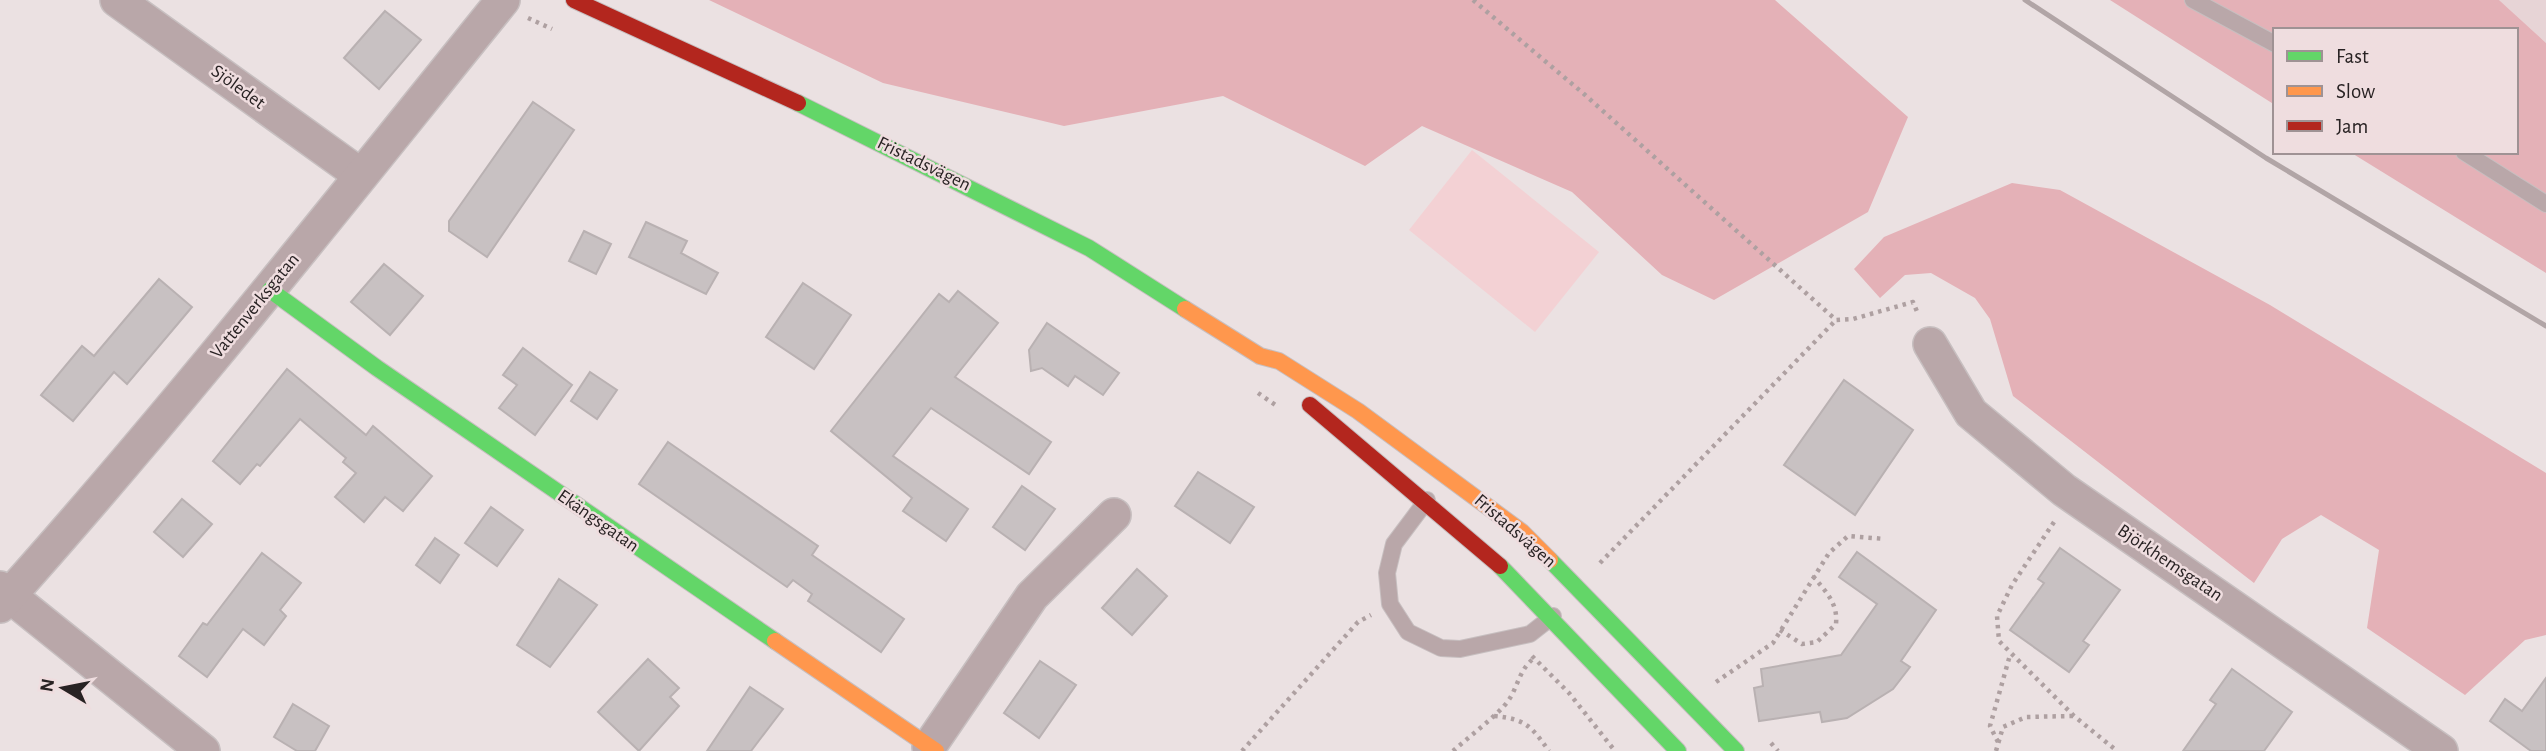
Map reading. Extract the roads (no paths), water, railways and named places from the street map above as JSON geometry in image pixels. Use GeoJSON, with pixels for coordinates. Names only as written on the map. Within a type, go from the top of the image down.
{"type":"FeatureCollection","features":[{"type":"Feature","properties":{"kind":"street","name":"Sjöledet"},"geometry":{"type":"LineString","coordinates":[[117,0],[359,174]]}},
{"type":"Feature","properties":{"kind":"street","name":"Fristadsvägen"},"geometry":{"type":"LineString","coordinates":[[574,0],[779,93],[1055,231],[1148,284],[1260,356],[1279,360],[1413,450],[1522,532],[1566,603],[1678,751]]}},
{"type":"Feature","properties":{"kind":"street","name":"Vattenverksgatan"},"geometry":{"type":"LineString","coordinates":[[3,597],[270,290],[359,174],[501,2]]}},
{"type":"Feature","properties":{"kind":"street","name":"Ekängsgatan"},"geometry":{"type":"LineString","coordinates":[[270,290],[423,400],[933,749],[1032,596],[1114,515]]}},
{"type":"Feature","properties":{"kind":"street","name":"Björkhemsgatan"},"geometry":{"type":"LineString","coordinates":[[1930,344],[1971,413],[2071,495],[2441,751]]}},
{"type":"Feature","properties":{"kind":"street","name":"Fristadsvägen"},"geometry":{"type":"LineString","coordinates":[[1260,356],[1273,376],[1481,547],[1566,603],[1735,751]]}},
{"type":"Feature","properties":{"kind":"street"},"geometry":{"type":"LineString","coordinates":[[3,597],[203,751]]}},
{"type":"Feature","properties":{"kind":"lane"},"geometry":{"type":"LineString","coordinates":[[2193,0],[2273,43]]}},
{"type":"Feature","properties":{"kind":"lane"},"geometry":{"type":"LineString","coordinates":[[2467,154],[2546,204]]}},
{"type":"Feature","properties":{"kind":"lane"},"geometry":{"type":"LineString","coordinates":[[1427,500],[1395,544],[1387,573],[1390,604],[1408,632],[1441,648],[1460,649],[1530,634],[1566,603]]}},
{"type":"Feature","properties":{"kind":"railway"},"geometry":{"type":"LineString","coordinates":[[2025,0],[2266,158],[2546,326]]}}]}
